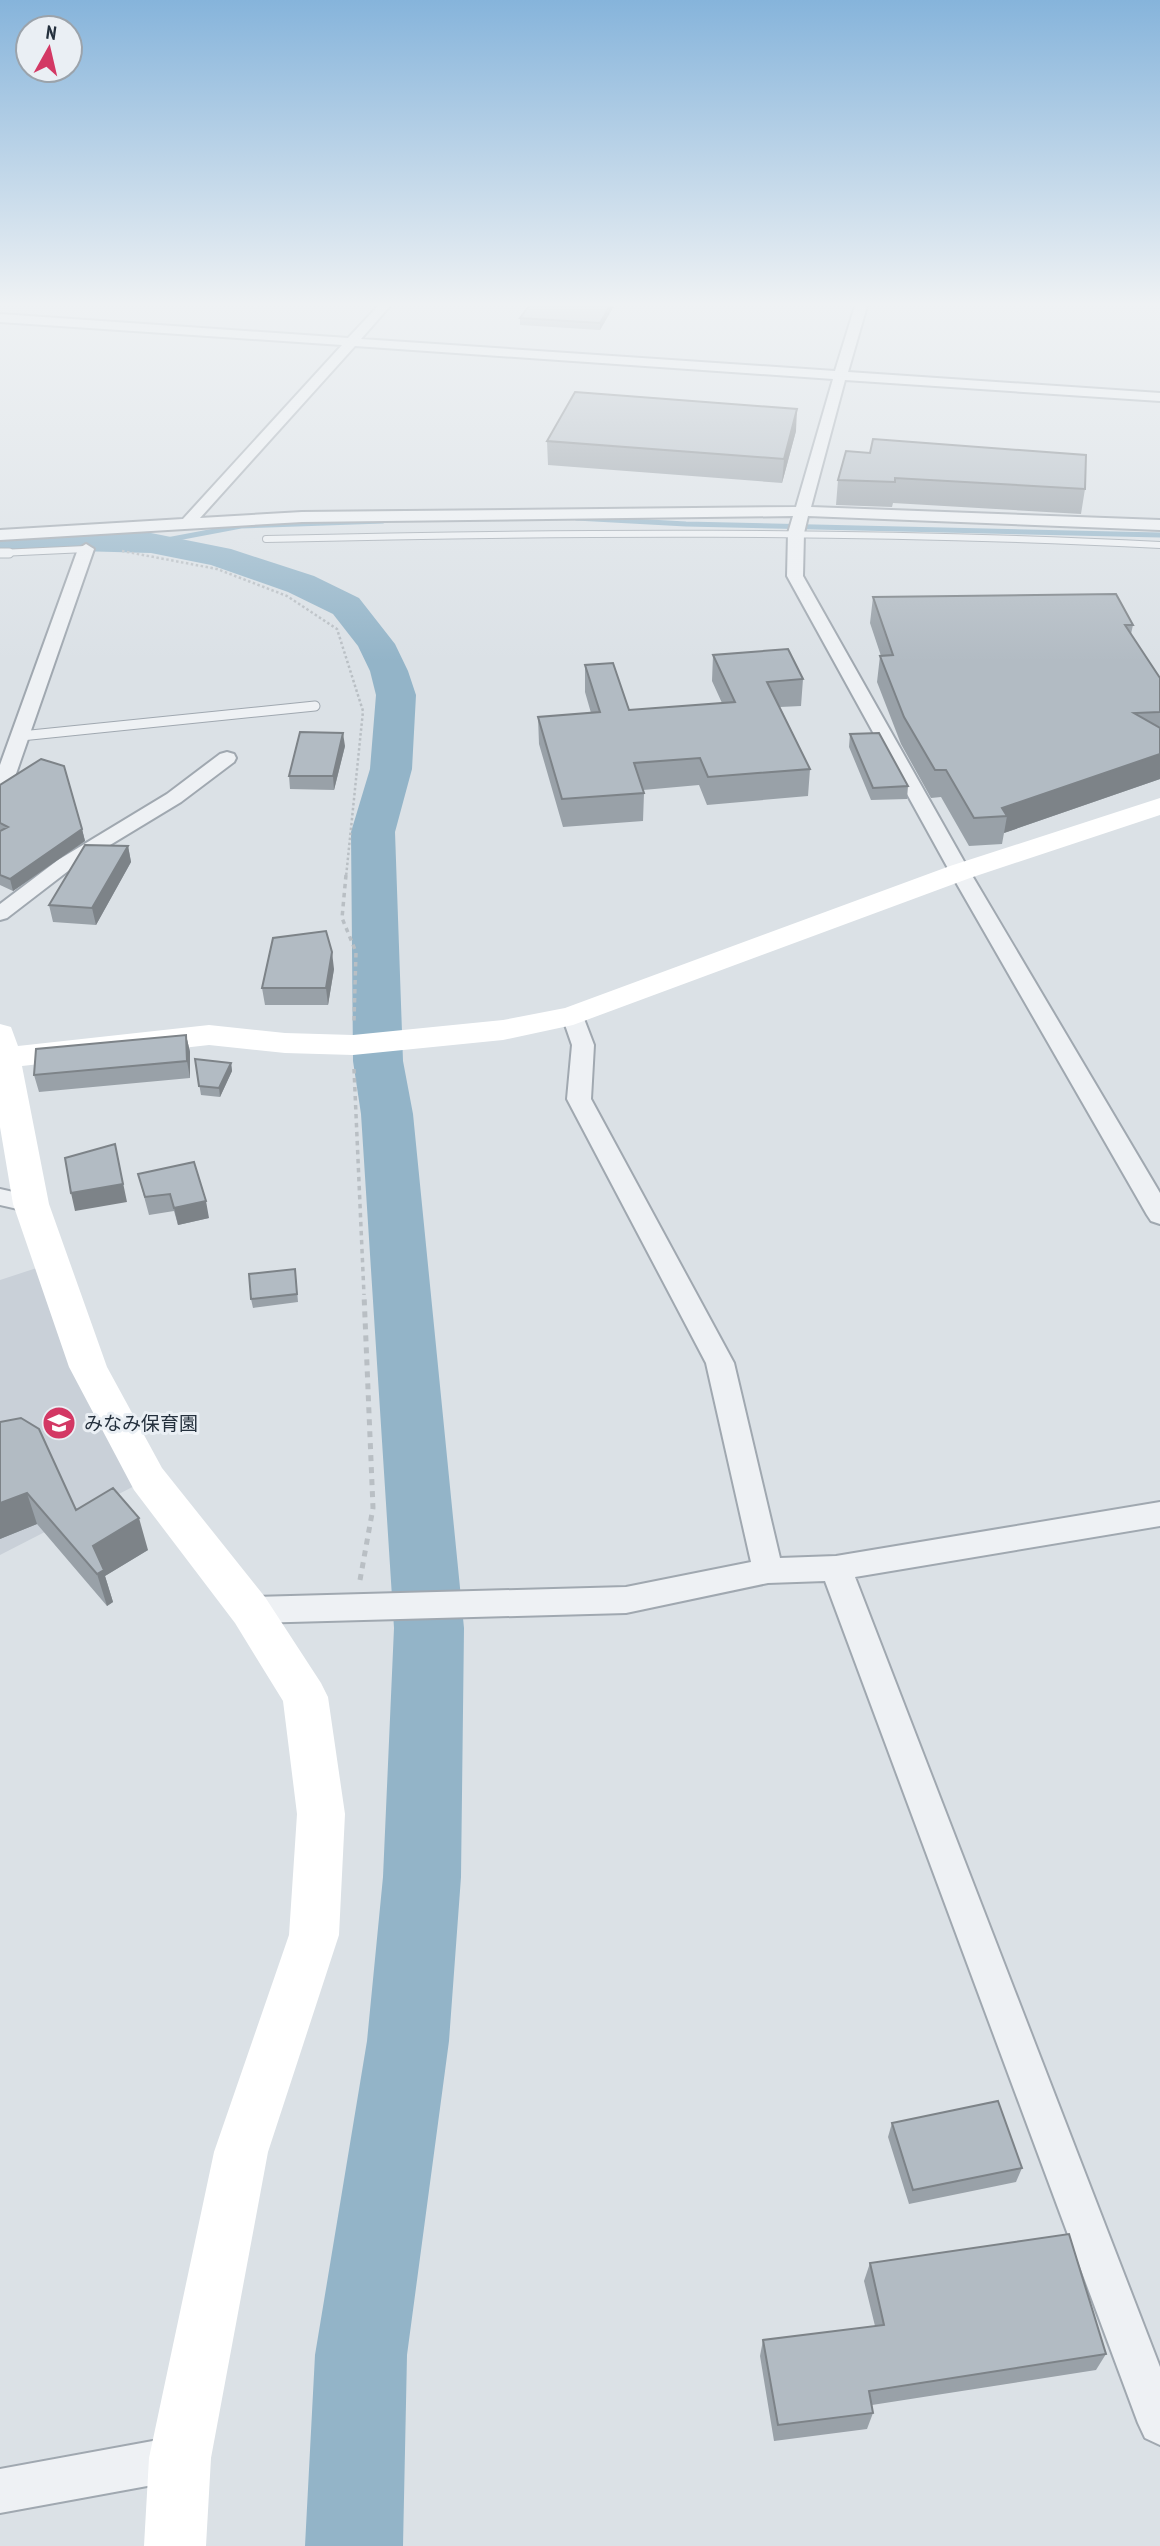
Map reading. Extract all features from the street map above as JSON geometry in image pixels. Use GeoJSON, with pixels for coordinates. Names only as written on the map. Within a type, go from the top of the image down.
{"type":"FeatureCollection","features":[{"type":"Feature","properties":{"kind":"street"},"geometry":{"type":"LineString","coordinates":[[189,522],[276,425]]}},
{"type":"Feature","properties":{"kind":"street"},"geometry":{"type":"LineString","coordinates":[[827,425],[801,519],[795,576],[960,872],[1160,1215]]}},
{"type":"Feature","properties":{"kind":"street"},"geometry":{"type":"LineString","coordinates":[[0,535],[302,517],[504,513],[1160,526]]}},
{"type":"Feature","properties":{"kind":"street"},"geometry":{"type":"LineString","coordinates":[[0,791],[86,549]]}},
{"type":"Feature","properties":{"kind":"street"},"geometry":{"type":"LineString","coordinates":[[0,914],[65,864],[174,798],[227,758]]}},
{"type":"Feature","properties":{"kind":"street"},"geometry":{"type":"LineString","coordinates":[[175,2546],[180,2458],[241,2152],[314,1935],[321,1814],[305,1697],[250,1610],[148,1479],[88,1367],[15,1201],[1,1046],[209,1035],[285,1043],[353,1045],[503,1030],[573,1016],[960,872],[1160,806]]}},
{"type":"Feature","properties":{"kind":"street"},"geometry":{"type":"LineString","coordinates":[[573,1016],[583,1045],[579,1098],[720,1363],[768,1571]]}},
{"type":"Feature","properties":{"kind":"street"},"geometry":{"type":"LineString","coordinates":[[250,1610],[626,1600],[768,1571],[836,1568],[1160,1514]]}},
{"type":"Feature","properties":{"kind":"street"},"geometry":{"type":"LineString","coordinates":[[836,1568],[1160,2423]]}},
{"type":"Feature","properties":{"kind":"street"},"geometry":{"type":"LineString","coordinates":[[0,2491],[180,2458]]}},
{"type":"Feature","properties":{"kind":"lane"},"geometry":{"type":"LineString","coordinates":[[267,539],[494,533],[801,519],[1160,545]]}},
{"type":"Feature","properties":{"kind":"lane"},"geometry":{"type":"LineString","coordinates":[[0,553],[86,549]]}},
{"type":"Feature","properties":{"kind":"lane"},"geometry":{"type":"LineString","coordinates":[[21,736],[315,706]]}},
{"type":"Feature","properties":{"kind":"path"},"geometry":{"type":"LineString","coordinates":[[86,549],[141,553],[218,569],[286,596],[337,629],[363,711],[342,918],[356,951],[353,1045],[373,1507],[356,1607]]}},
{"type":"Feature","properties":{"kind":"shaded area","name":"みなみ保育園"},"geometry":{"type":"Polygon","coordinates":[[[52,1263],[148,1479],[0,1555],[0,1280],[52,1263]]]}},
{"type":"Feature","properties":{"kind":"building"},"geometry":{"type":"Polygon","coordinates":[[[556,425],[793,425],[784,459],[547,441],[556,425]]]}},
{"type":"Feature","properties":{"kind":"building"},"geometry":{"type":"Polygon","coordinates":[[[873,439],[1086,455],[1085,489],[895,478],[895,482],[838,480],[846,451],[870,453],[873,439]]]}},
{"type":"Feature","properties":{"kind":"building"},"geometry":{"type":"Polygon","coordinates":[[[1116,594],[1133,625],[1125,625],[1160,678],[1160,712],[1134,713],[1160,728],[1160,754],[1002,808],[1007,816],[974,818],[946,770],[935,770],[904,717],[880,656],[893,655],[873,597],[1116,594]]]}},
{"type":"Feature","properties":{"kind":"building"},"geometry":{"type":"Polygon","coordinates":[[[788,649],[803,679],[767,682],[810,769],[708,777],[700,758],[634,763],[644,793],[562,799],[538,717],[600,712],[585,665],[613,663],[629,710],[735,702],[713,655],[788,649]]]}},
{"type":"Feature","properties":{"kind":"building"},"geometry":{"type":"Polygon","coordinates":[[[300,732],[343,733],[333,776],[289,776],[300,732]]]}},
{"type":"Feature","properties":{"kind":"building"},"geometry":{"type":"Polygon","coordinates":[[[879,733],[908,786],[873,788],[850,734],[879,733]]]}},
{"type":"Feature","properties":{"kind":"building"},"geometry":{"type":"Polygon","coordinates":[[[41,759],[64,766],[82,829],[10,879],[0,875],[0,831],[8,827],[0,823],[0,785],[41,759]]]}},
{"type":"Feature","properties":{"kind":"building"},"geometry":{"type":"Polygon","coordinates":[[[85,845],[128,846],[92,908],[49,905],[85,845]]]}},
{"type":"Feature","properties":{"kind":"building"},"geometry":{"type":"Polygon","coordinates":[[[326,931],[332,952],[326,988],[262,988],[273,938],[326,931]]]}},
{"type":"Feature","properties":{"kind":"building"},"geometry":{"type":"Polygon","coordinates":[[[186,1035],[187,1061],[34,1075],[36,1049],[186,1035]]]}},
{"type":"Feature","properties":{"kind":"building"},"geometry":{"type":"Polygon","coordinates":[[[195,1059],[231,1063],[219,1088],[199,1086],[195,1059]]]}},
{"type":"Feature","properties":{"kind":"building"},"geometry":{"type":"Polygon","coordinates":[[[115,1144],[123,1184],[71,1193],[65,1158],[115,1144]]]}},
{"type":"Feature","properties":{"kind":"building"},"geometry":{"type":"Polygon","coordinates":[[[194,1162],[206,1201],[174,1208],[170,1194],[145,1197],[138,1174],[194,1162]]]}},
{"type":"Feature","properties":{"kind":"building"},"geometry":{"type":"Polygon","coordinates":[[[295,1269],[297,1294],[251,1299],[249,1274],[295,1269]]]}},
{"type":"Feature","properties":{"kind":"building"},"geometry":{"type":"Polygon","coordinates":[[[21,1418],[39,1429],[76,1510],[113,1488],[139,1518],[93,1546],[104,1570],[97,1574],[27,1493],[0,1503],[0,1422],[21,1418]]]}},
{"type":"Feature","properties":{"kind":"building"},"geometry":{"type":"Polygon","coordinates":[[[998,2101],[1022,2168],[913,2190],[892,2123],[998,2101]]]}},
{"type":"Feature","properties":{"kind":"building"},"geometry":{"type":"Polygon","coordinates":[[[1069,2234],[1106,2354],[869,2391],[873,2413],[778,2425],[763,2340],[884,2325],[870,2263],[1069,2234]]]}},
{"type":"Feature","properties":{"kind":"waterway"},"geometry":{"type":"LineString","coordinates":[[576,518],[686,524],[1160,535]]}},
{"type":"Feature","properties":{"kind":"waterway"},"geometry":{"type":"LineString","coordinates":[[151,543],[241,526],[383,521]]}},
{"type":"Feature","properties":{"kind":"waterway"},"geometry":{"type":"LineString","coordinates":[[0,543],[40,540],[151,543],[219,556],[301,584],[346,606],[376,644],[389,671],[396,695],[391,769],[373,832],[378,1061],[387,1114],[429,1628],[422,1877],[408,2041],[361,2355],[354,2546]]}},
{"type":"Feature","properties":{"kind":"place","name":"みなみ保育園"},"geometry":{"type":"Point","coordinates":[59,1423]}}]}
